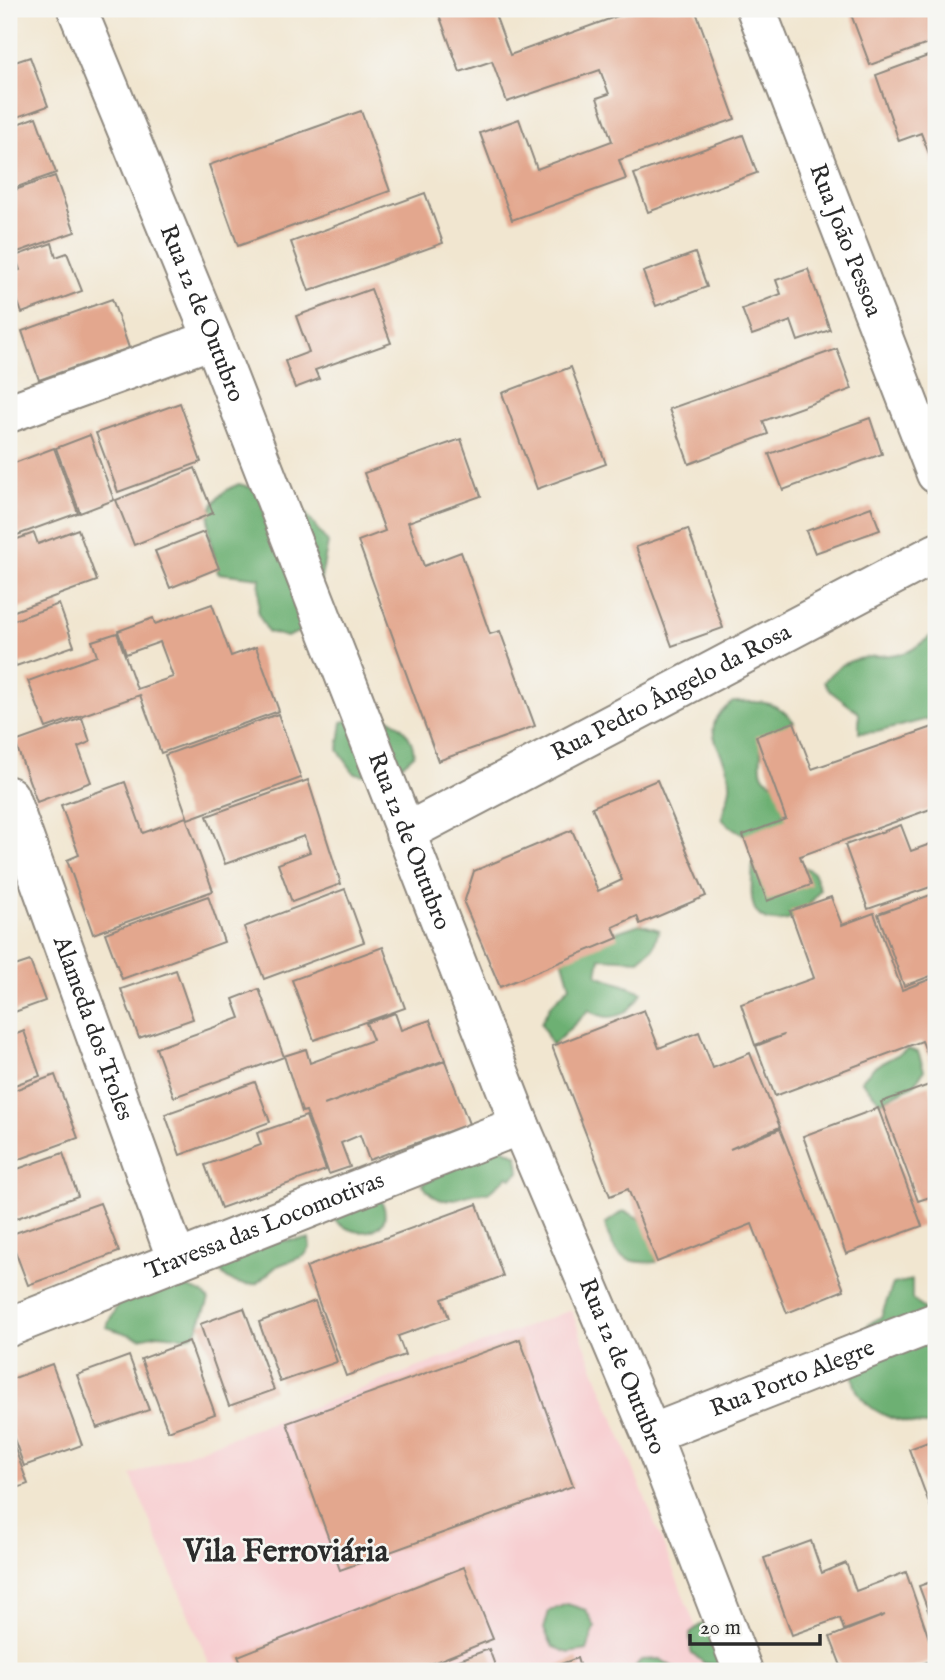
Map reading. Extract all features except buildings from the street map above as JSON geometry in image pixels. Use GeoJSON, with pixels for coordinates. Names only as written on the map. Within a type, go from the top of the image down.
{"type":"FeatureCollection","features":[{"type":"Feature","properties":{"kind":"main road","name":"Rua 12 de Outubro"},"geometry":{"type":"LineString","coordinates":[[77,9],[213,339],[520,1125],[650,1434],[743,1671]]}},
{"type":"Feature","properties":{"kind":"main road","name":"Rua João Pessoa"},"geometry":{"type":"LineString","coordinates":[[756,9],[936,474]]}},
{"type":"Feature","properties":{"kind":"main road"},"geometry":{"type":"LineString","coordinates":[[9,413],[213,339]]}},
{"type":"Feature","properties":{"kind":"main road","name":"Rua Pedro Ângelo da Rosa"},"geometry":{"type":"LineString","coordinates":[[405,833],[936,553]]}},
{"type":"Feature","properties":{"kind":"main road","name":"Alameda dos Troles"},"geometry":{"type":"LineString","coordinates":[[9,796],[177,1261]]}},
{"type":"Feature","properties":{"kind":"main road","name":"Travessa das Locomotivas"},"geometry":{"type":"LineString","coordinates":[[9,1327],[520,1125]]}},
{"type":"Feature","properties":{"kind":"main road","name":"Rua Porto Alegre"},"geometry":{"type":"LineString","coordinates":[[650,1434],[936,1322]]}},
{"type":"Feature","properties":{"kind":"shaded area"},"geometry":{"type":"Polygon","coordinates":[[[571,1310],[713,1671],[212,1671],[131,1475],[571,1310]]]}},
{"type":"Feature","properties":{"kind":"green space"},"geometry":{"type":"Polygon","coordinates":[[[239,484],[296,501],[328,543],[320,583],[324,621],[287,637],[268,632],[258,613],[260,578],[218,573],[210,533],[211,510],[225,491],[239,484]]]}},
{"type":"Feature","properties":{"kind":"green space"},"geometry":{"type":"Polygon","coordinates":[[[936,632],[936,717],[877,732],[859,733],[859,713],[829,690],[824,682],[832,672],[850,661],[908,652],[936,632]]]}},
{"type":"Feature","properties":{"kind":"green space"},"geometry":{"type":"Polygon","coordinates":[[[733,702],[767,703],[781,709],[794,722],[793,732],[761,745],[762,773],[775,783],[786,800],[797,863],[813,872],[820,889],[805,909],[789,920],[768,920],[758,914],[753,905],[751,844],[745,836],[722,819],[730,781],[713,730],[721,712],[733,702]]]}},
{"type":"Feature","properties":{"kind":"green space"},"geometry":{"type":"Polygon","coordinates":[[[378,713],[403,729],[411,740],[414,755],[386,772],[370,775],[354,773],[338,750],[342,722],[378,713]]]}},
{"type":"Feature","properties":{"kind":"green space"},"geometry":{"type":"Polygon","coordinates":[[[640,924],[659,930],[653,948],[639,960],[600,958],[597,975],[642,992],[637,1000],[626,1011],[613,1017],[605,1017],[589,1010],[552,1046],[541,1023],[550,1006],[570,986],[560,951],[640,924]]]}},
{"type":"Feature","properties":{"kind":"green space"},"geometry":{"type":"Polygon","coordinates":[[[908,1049],[918,1052],[924,1070],[914,1085],[881,1102],[861,1081],[874,1067],[908,1049]]]}},
{"type":"Feature","properties":{"kind":"green space"},"geometry":{"type":"Polygon","coordinates":[[[500,1147],[517,1155],[519,1172],[512,1178],[508,1176],[488,1193],[445,1200],[430,1193],[422,1184],[500,1147]]]}},
{"type":"Feature","properties":{"kind":"green space"},"geometry":{"type":"Polygon","coordinates":[[[375,1193],[383,1205],[385,1215],[382,1223],[375,1229],[355,1231],[344,1227],[333,1218],[375,1193]]]}},
{"type":"Feature","properties":{"kind":"green space"},"geometry":{"type":"Polygon","coordinates":[[[623,1211],[646,1224],[654,1243],[657,1262],[635,1262],[616,1251],[605,1224],[623,1211]]]}},
{"type":"Feature","properties":{"kind":"green space"},"geometry":{"type":"Polygon","coordinates":[[[265,1233],[281,1241],[309,1239],[310,1248],[304,1256],[277,1266],[256,1284],[236,1283],[226,1278],[217,1261],[265,1233]]]}},
{"type":"Feature","properties":{"kind":"green space"},"geometry":{"type":"Polygon","coordinates":[[[912,1280],[912,1299],[927,1311],[936,1307],[936,1425],[898,1420],[873,1409],[856,1389],[853,1377],[856,1348],[862,1331],[881,1317],[893,1284],[912,1280]]]}},
{"type":"Feature","properties":{"kind":"green space"},"geometry":{"type":"Polygon","coordinates":[[[168,1281],[203,1293],[209,1300],[196,1332],[187,1337],[158,1334],[140,1338],[106,1327],[123,1294],[154,1292],[168,1281]]]}},
{"type":"Feature","properties":{"kind":"green space"},"geometry":{"type":"Polygon","coordinates":[[[567,1604],[586,1610],[595,1627],[587,1650],[569,1653],[553,1647],[544,1629],[549,1611],[567,1604]]]}},
{"type":"Feature","properties":{"kind":"green space"},"geometry":{"type":"Polygon","coordinates":[[[704,1622],[741,1671],[721,1671],[722,1666],[704,1663],[691,1652],[690,1633],[704,1622]]]}},
{"type":"Feature","properties":{"kind":"green space"},"geometry":{"type":"Polygon","coordinates":[[[660,1659],[679,1671],[633,1671],[641,1660],[660,1659]]]}},
{"type":"Feature","properties":{"kind":"district","name":"Vila Ferroviária"},"geometry":{"type":"Point","coordinates":[286,1552]}}]}
